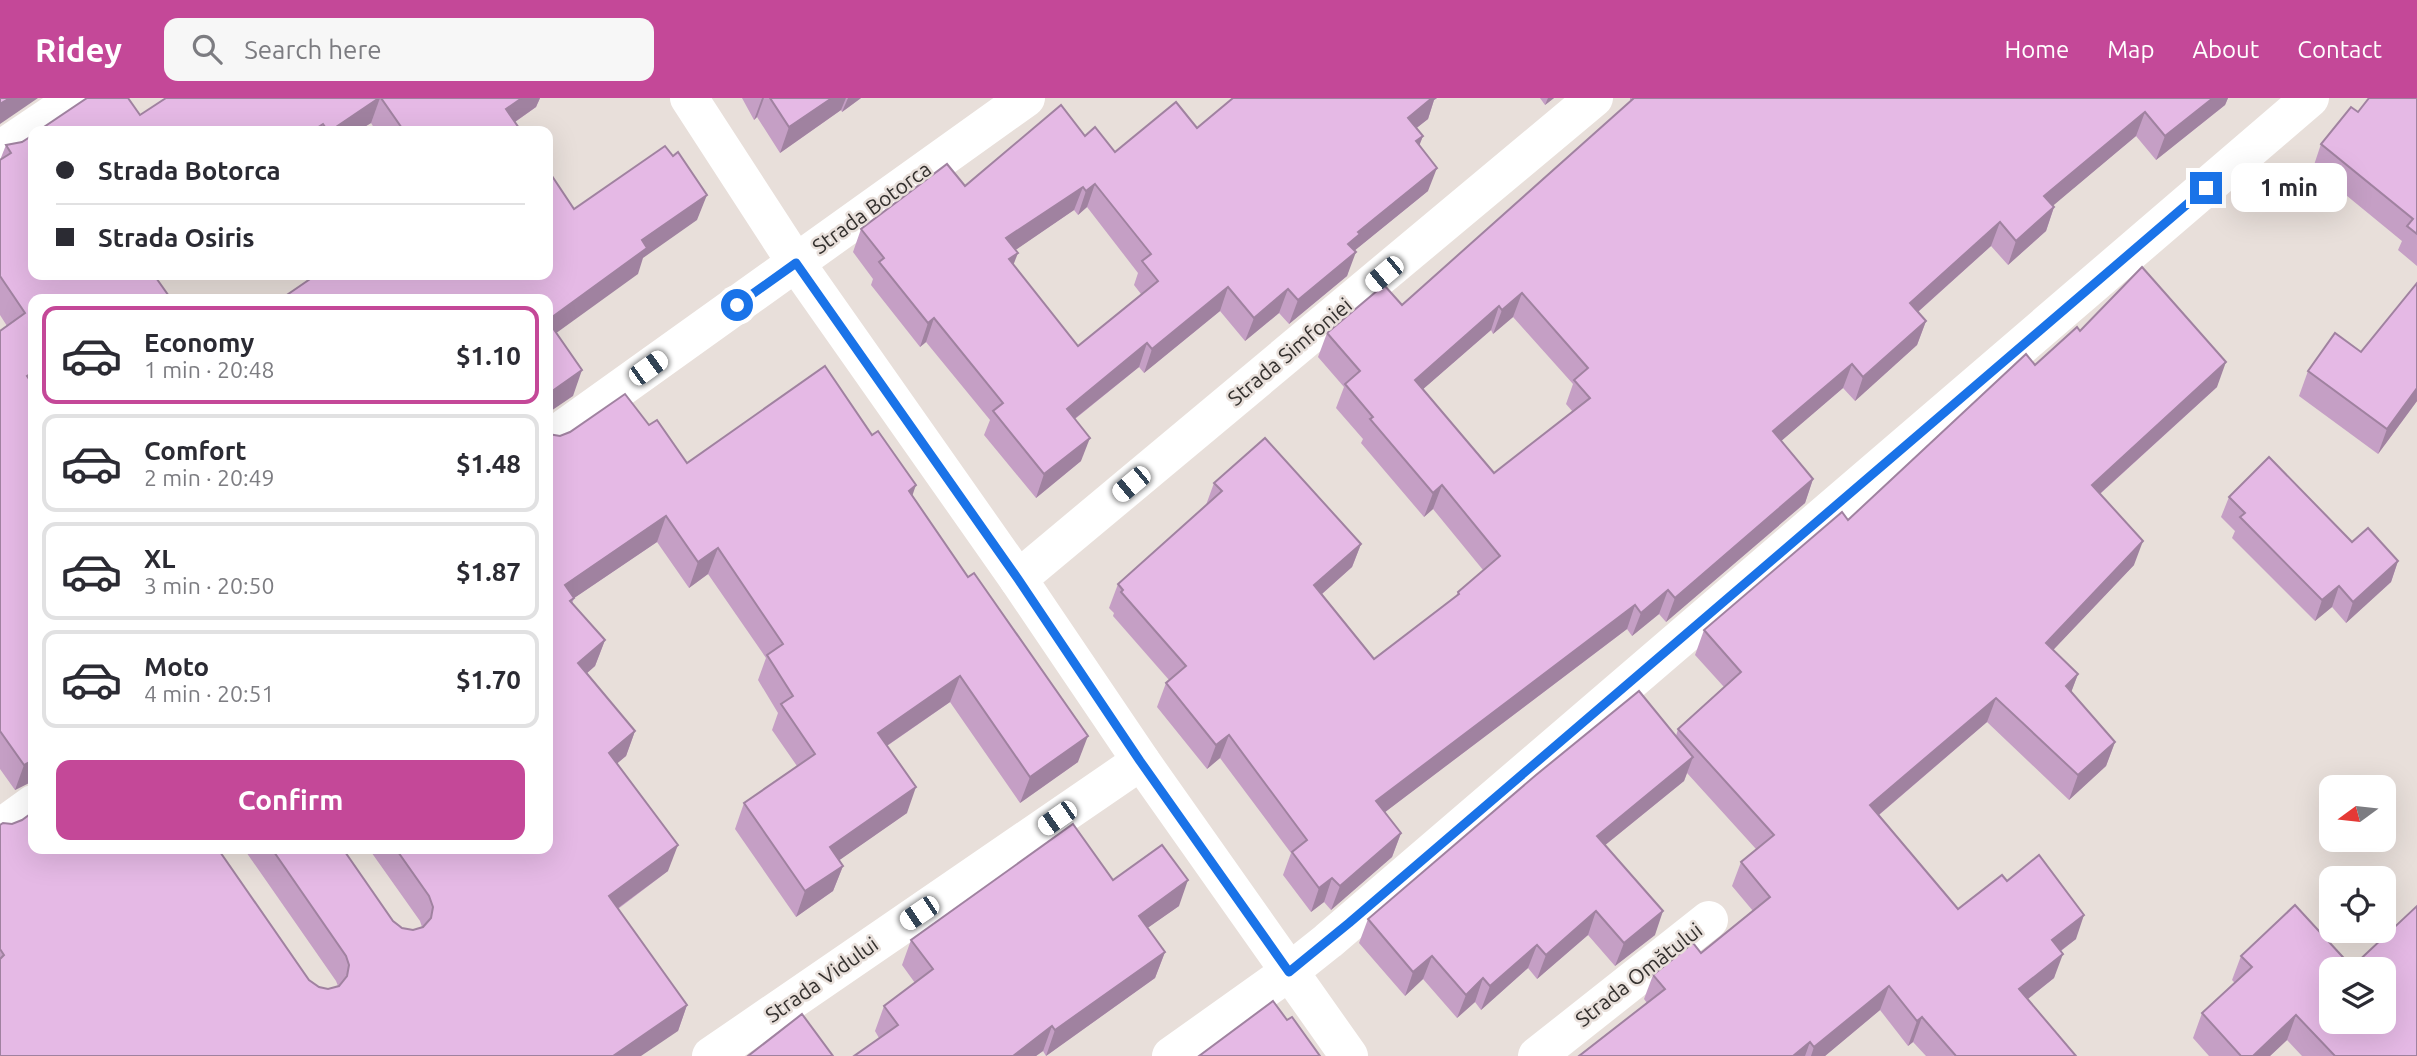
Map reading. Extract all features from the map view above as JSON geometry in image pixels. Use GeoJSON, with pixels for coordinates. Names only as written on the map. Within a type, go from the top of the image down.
{"type":"FeatureCollection","features":[{"type":"Feature","properties":{"kind":"street"},"geometry":{"type":"LineString","coordinates":[[36,126],[77,98]]}},
{"type":"Feature","properties":{"kind":"street"},"geometry":{"type":"LineString","coordinates":[[689,98],[796,263],[1018,579],[1140,761],[1349,1056]]}},
{"type":"Feature","properties":{"kind":"street","name":"Strada Botorca"},"geometry":{"type":"LineString","coordinates":[[553,436],[1026,98]]}},
{"type":"Feature","properties":{"kind":"street","name":"Strada Simfoniei"},"geometry":{"type":"LineString","coordinates":[[1018,579],[1594,98]]}},
{"type":"Feature","properties":{"kind":"street"},"geometry":{"type":"LineString","coordinates":[[1171,1056],[1289,972],[1350,923],[2311,98]]}},
{"type":"Feature","properties":{"kind":"street"},"geometry":{"type":"LineString","coordinates":[[0,150],[28,131]]}},
{"type":"Feature","properties":{"kind":"street","name":"Strada Vidului"},"geometry":{"type":"LineString","coordinates":[[712,1056],[1140,761]]}},
{"type":"Feature","properties":{"kind":"street"},"geometry":{"type":"LineString","coordinates":[[0,828],[28,808]]}},
{"type":"Feature","properties":{"kind":"street","name":"Strada Omătului"},"geometry":{"type":"LineString","coordinates":[[1537,1056],[1709,920]]}},
{"type":"Feature","properties":{"kind":"building"},"geometry":{"type":"Polygon","coordinates":[[[87,98],[128,98],[140,115],[166,98],[379,98],[337,126],[45,126],[87,98]]]}},
{"type":"Feature","properties":{"kind":"building"},"geometry":{"type":"Polygon","coordinates":[[[381,98],[522,98],[506,109],[518,126],[401,126],[381,98]]]}},
{"type":"Feature","properties":{"kind":"building"},"geometry":{"type":"Polygon","coordinates":[[[770,98],[832,98],[789,127],[770,98]]]}},
{"type":"Feature","properties":{"kind":"building"},"geometry":{"type":"Polygon","coordinates":[[[1233,98],[1432,98],[1408,118],[1423,136],[1416,141],[1437,168],[1358,232],[1360,234],[1348,244],[1356,252],[1298,300],[1288,289],[1254,318],[1228,287],[1152,349],[1147,343],[1067,409],[1090,438],[1044,474],[993,411],[1003,403],[934,318],[928,323],[879,262],[884,258],[861,229],[947,164],[965,186],[1061,105],[1085,136],[1095,127],[1115,152],[1176,102],[1197,128],[1233,98]],[[1095,184],[1086,191],[1083,187],[1006,238],[1018,253],[1009,259],[1078,346],[1158,281],[1142,261],[1151,254],[1095,184]]]}},
{"type":"Feature","properties":{"kind":"building"},"geometry":{"type":"Polygon","coordinates":[[[1634,98],[2213,98],[2165,136],[2145,112],[2044,196],[2054,207],[2016,241],[2000,222],[1910,303],[1926,321],[1863,377],[1852,364],[1773,431],[1813,479],[1675,598],[1668,590],[1641,613],[1635,605],[1376,801],[1401,833],[1340,886],[1332,878],[1319,888],[1292,852],[1307,840],[1229,735],[1216,745],[1166,683],[1186,666],[1121,592],[1123,590],[1118,584],[1222,491],[1214,483],[1265,438],[1361,544],[1314,585],[1374,659],[1459,594],[1458,592],[1500,556],[1442,485],[1433,493],[1370,419],[1373,417],[1345,384],[1360,371],[1327,333],[1384,285],[1402,305],[1634,98]],[[1522,293],[1502,310],[1499,306],[1415,380],[1494,473],[1590,398],[1574,380],[1588,368],[1522,293]]]}},
{"type":"Feature","properties":{"kind":"building"},"geometry":{"type":"Polygon","coordinates":[[[2369,98],[2417,98],[2417,234],[2407,226],[2413,219],[2321,144],[2351,107],[2358,112],[2369,98]]]}},
{"type":"Feature","properties":{"kind":"building"},"geometry":{"type":"Polygon","coordinates":[[[28,138],[28,280],[158,280],[167,294],[28,294],[28,763],[24,765],[0,731],[0,331],[25,313],[0,276],[0,160],[11,153],[6,145],[28,138]]]}},
{"type":"Feature","properties":{"kind":"building"},"geometry":{"type":"Polygon","coordinates":[[[665,146],[673,156],[678,152],[707,195],[642,240],[647,248],[553,316],[553,294],[288,294],[309,280],[553,280],[553,178],[574,209],[665,146]]]}},
{"type":"Feature","properties":{"kind":"building"},"geometry":{"type":"Polygon","coordinates":[[[2142,267],[2226,362],[2092,485],[2143,541],[2046,643],[2078,674],[2066,686],[2115,742],[2078,775],[1996,698],[1870,805],[1958,909],[2002,875],[2007,881],[2039,855],[2084,915],[2052,940],[2063,954],[2019,989],[2076,1056],[1956,1056],[1922,1017],[1917,1021],[1889,986],[1814,1047],[1810,1042],[1793,1056],[1579,1056],[1665,989],[1653,975],[1693,943],[1701,953],[1770,897],[1741,862],[1774,835],[1678,729],[1741,672],[1704,630],[1842,512],[1848,520],[2026,354],[2035,365],[2077,327],[2080,331],[2142,267]]]}},
{"type":"Feature","properties":{"kind":"building"},"geometry":{"type":"Polygon","coordinates":[[[2417,283],[2417,388],[2387,429],[2308,371],[2335,333],[2361,352],[2417,283]]]}},
{"type":"Feature","properties":{"kind":"building"},"geometry":{"type":"Polygon","coordinates":[[[553,328],[582,370],[553,390],[553,328]]]}},
{"type":"Feature","properties":{"kind":"building"},"geometry":{"type":"Polygon","coordinates":[[[825,366],[872,435],[878,431],[916,485],[909,491],[968,577],[974,573],[1088,736],[1030,777],[960,676],[878,733],[916,787],[830,847],[843,866],[805,891],[744,803],[815,754],[781,704],[793,696],[767,655],[783,644],[718,548],[698,562],[666,516],[565,585],[574,598],[570,601],[605,640],[578,663],[635,731],[609,753],[678,845],[609,896],[687,1005],[613,1056],[0,1056],[0,959],[4,955],[0,949],[0,825],[3,823],[12,824],[28,816],[28,854],[221,854],[309,980],[328,989],[339,986],[347,976],[349,965],[346,956],[275,854],[346,854],[393,921],[402,928],[413,930],[423,927],[431,918],[433,907],[429,896],[400,854],[553,854],[553,435],[560,436],[570,432],[625,394],[649,425],[657,420],[687,463],[825,366]]]}},
{"type":"Feature","properties":{"kind":"building"},"geometry":{"type":"Polygon","coordinates":[[[2269,457],[2352,542],[2368,528],[2398,561],[2353,602],[2339,586],[2322,600],[2240,517],[2245,513],[2229,497],[2269,457]]]}},
{"type":"Feature","properties":{"kind":"building"},"geometry":{"type":"Polygon","coordinates":[[[1639,691],[1693,757],[1597,836],[1663,911],[1624,943],[1596,911],[1546,955],[1537,945],[1490,986],[1483,978],[1466,995],[1432,956],[1413,972],[1368,919],[1639,691]]]}},
{"type":"Feature","properties":{"kind":"building"},"geometry":{"type":"Polygon","coordinates":[[[1073,824],[1113,880],[1162,845],[1188,880],[1139,916],[1165,952],[1055,1030],[1052,1026],[1013,1056],[854,1056],[898,1025],[884,1006],[933,969],[911,940],[1073,824]]]}},
{"type":"Feature","properties":{"kind":"building"},"geometry":{"type":"Polygon","coordinates":[[[2295,905],[2319,931],[2319,943],[2330,943],[2343,957],[2319,957],[2319,1034],[2396,1034],[2396,957],[2363,957],[2378,943],[2396,943],[2396,926],[2417,906],[2417,1056],[2335,1056],[2296,1015],[2253,1056],[2241,1056],[2202,1013],[2252,967],[2241,956],[2295,905]]]}},
{"type":"Feature","properties":{"kind":"building"},"geometry":{"type":"Polygon","coordinates":[[[1273,1001],[1287,1020],[1292,1017],[1320,1056],[1199,1056],[1273,1001]]]}},
{"type":"Feature","properties":{"kind":"building"},"geometry":{"type":"Polygon","coordinates":[[[802,1014],[833,1056],[748,1056],[802,1014]]]}},
{"type":"Feature","properties":{"kind":"route"},"geometry":{"type":"LineString","coordinates":[[737,305],[796,263],[1289,972],[2206,188]]}}]}
